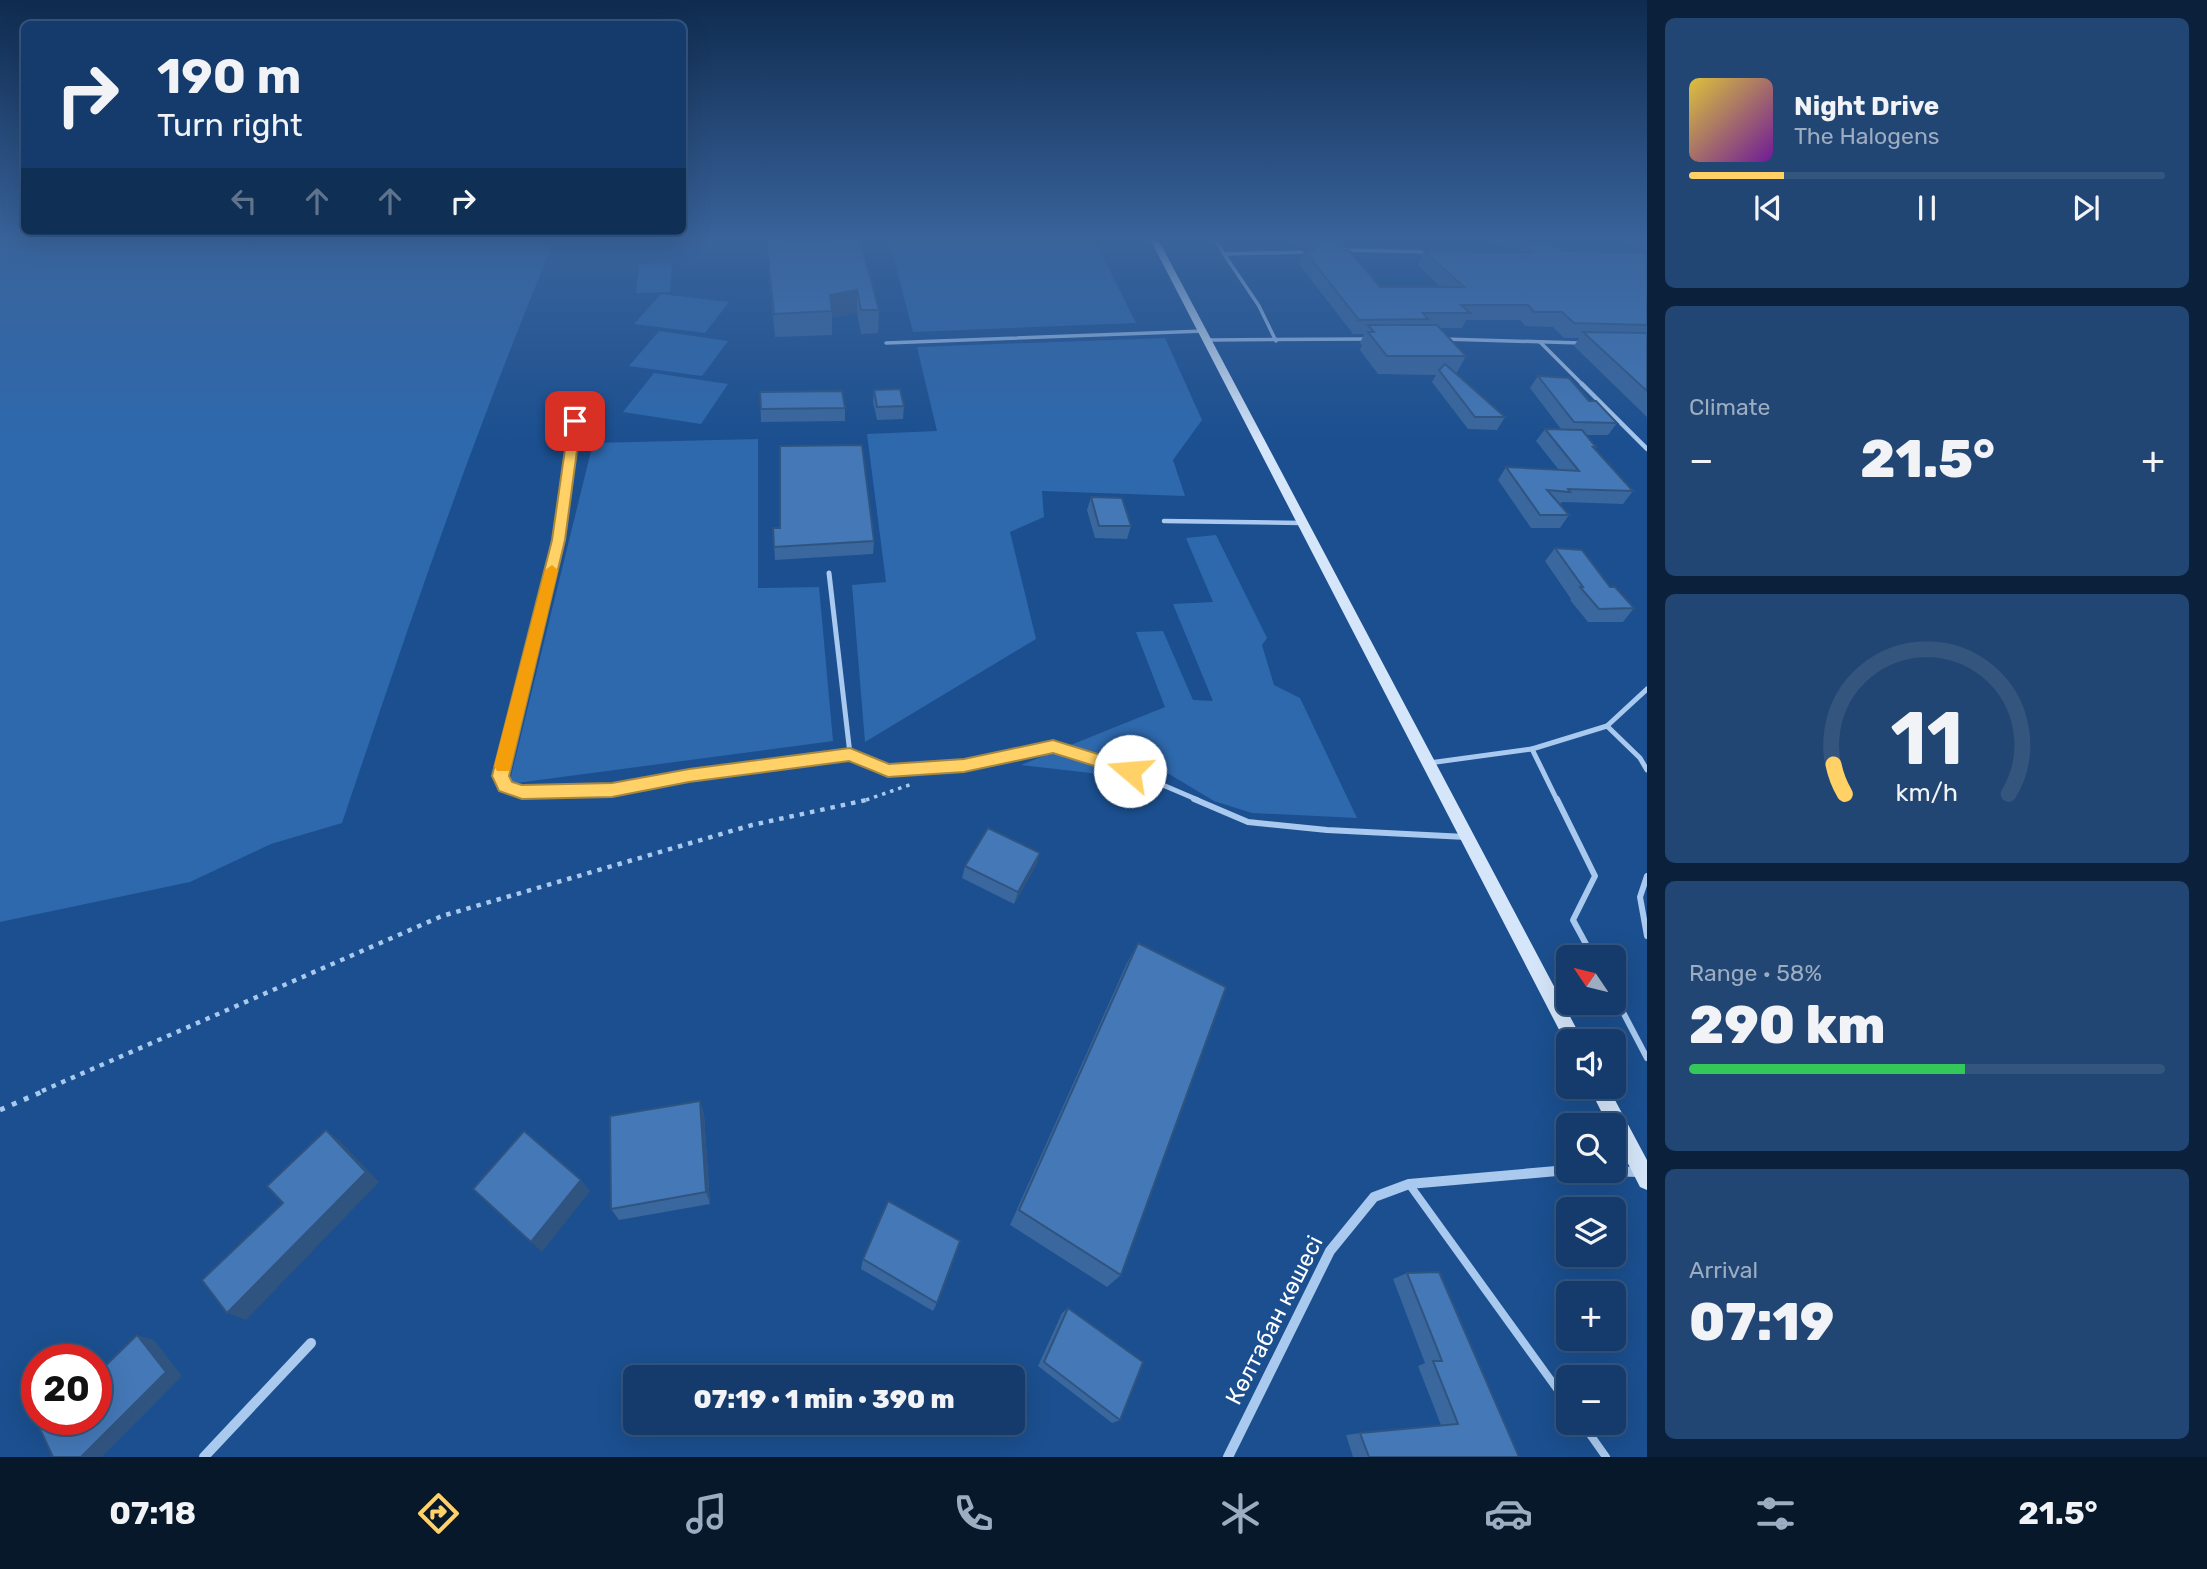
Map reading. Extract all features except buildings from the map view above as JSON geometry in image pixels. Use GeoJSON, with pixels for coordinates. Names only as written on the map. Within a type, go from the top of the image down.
{"type":"FeatureCollection","features":[{"type":"Feature","properties":{"kind":"main road"},"geometry":{"type":"LineString","coordinates":[[1190,307],[1568,1029]]}},
{"type":"Feature","properties":{"kind":"main road"},"geometry":{"type":"LineString","coordinates":[[1604,1099],[1645,1176]]}},
{"type":"Feature","properties":{"kind":"street","name":"Көлтабан көшесі"},"geometry":{"type":"LineString","coordinates":[[1228,1457],[1330,1251],[1374,1197],[1409,1184],[1556,1171]]}},
{"type":"Feature","properties":{"kind":"street"},"geometry":{"type":"LineString","coordinates":[[1626,1174],[1645,1176]]}},
{"type":"Feature","properties":{"kind":"street"},"geometry":{"type":"LineString","coordinates":[[204,1457],[311,1343]]}},
{"type":"Feature","properties":{"kind":"lane"},"geometry":{"type":"LineString","coordinates":[[1259,307],[1276,341]]}},
{"type":"Feature","properties":{"kind":"lane"},"geometry":{"type":"LineString","coordinates":[[886,343],[1206,336],[1276,341],[1372,339]]}},
{"type":"Feature","properties":{"kind":"lane"},"geometry":{"type":"LineString","coordinates":[[1438,339],[1593,343]]}},
{"type":"Feature","properties":{"kind":"lane"},"geometry":{"type":"LineString","coordinates":[[1540,342],[1647,449]]}},
{"type":"Feature","properties":{"kind":"lane"},"geometry":{"type":"LineString","coordinates":[[578,405],[559,540],[500,776],[505,787],[522,792],[612,790],[689,775],[850,754],[888,771],[964,766],[1053,746],[1130,771],[1248,822],[1326,830],[1467,837]]}},
{"type":"Feature","properties":{"kind":"lane"},"geometry":{"type":"LineString","coordinates":[[1164,521],[1304,523]]}},
{"type":"Feature","properties":{"kind":"lane"},"geometry":{"type":"LineString","coordinates":[[829,573],[850,754]]}},
{"type":"Feature","properties":{"kind":"lane"},"geometry":{"type":"LineString","coordinates":[[1429,763],[1532,748],[1607,726],[1647,689]]}},
{"type":"Feature","properties":{"kind":"lane"},"geometry":{"type":"LineString","coordinates":[[1607,726],[1640,758],[1647,770]]}},
{"type":"Feature","properties":{"kind":"lane"},"geometry":{"type":"LineString","coordinates":[[1532,748],[1595,876],[1573,920],[1587,945]]}},
{"type":"Feature","properties":{"kind":"lane"},"geometry":{"type":"LineString","coordinates":[[1647,876],[1640,897],[1647,936]]}},
{"type":"Feature","properties":{"kind":"lane"},"geometry":{"type":"LineString","coordinates":[[1624,1015],[1647,1058]]}},
{"type":"Feature","properties":{"kind":"lane"},"geometry":{"type":"LineString","coordinates":[[1409,1184],[1556,1387]]}},
{"type":"Feature","properties":{"kind":"lane"},"geometry":{"type":"LineString","coordinates":[[1590,1435],[1606,1457]]}},
{"type":"Feature","properties":{"kind":"path"},"geometry":{"type":"LineString","coordinates":[[0,1110],[442,916],[752,825],[867,800],[915,783]]}},
{"type":"Feature","properties":{"kind":"shaded area"},"geometry":{"type":"Polygon","coordinates":[[[0,307],[528,307],[417,602],[342,823],[271,844],[190,882],[0,922],[0,307]]]}},
{"type":"Feature","properties":{"kind":"shaded area"},"geometry":{"type":"Polygon","coordinates":[[[649,307],[725,307],[705,333],[634,324],[649,307]]]}},
{"type":"Feature","properties":{"kind":"shaded area"},"geometry":{"type":"Polygon","coordinates":[[[907,307],[1128,307],[1136,323],[913,332],[907,307]]]}},
{"type":"Feature","properties":{"kind":"shaded area"},"geometry":{"type":"Polygon","coordinates":[[[659,331],[728,341],[702,376],[629,366],[659,331]]]}},
{"type":"Feature","properties":{"kind":"shaded area"},"geometry":{"type":"Polygon","coordinates":[[[1165,338],[1202,420],[1173,460],[1185,496],[1042,491],[1044,517],[1010,532],[1036,639],[865,742],[852,585],[886,582],[867,434],[937,431],[917,347],[1165,338]]]}},
{"type":"Feature","properties":{"kind":"shaded area"},"geometry":{"type":"Polygon","coordinates":[[[654,373],[728,384],[701,424],[623,412],[654,373]]]}},
{"type":"Feature","properties":{"kind":"shaded area"},"geometry":{"type":"Polygon","coordinates":[[[758,439],[758,588],[819,587],[833,741],[509,784],[593,443],[758,439]]]}},
{"type":"Feature","properties":{"kind":"shaded area"},"geometry":{"type":"Polygon","coordinates":[[[1216,535],[1267,638],[1262,645],[1274,685],[1300,698],[1357,818],[1252,813],[1214,801],[1154,765],[1110,761],[1099,774],[1021,765],[1165,707],[1136,632],[1163,631],[1193,700],[1213,701],[1173,604],[1213,602],[1186,538],[1216,535]]]}},
{"type":"Feature","properties":{"kind":"slow traffic"},"geometry":{"type":"LineString","coordinates":[[503,766],[552,570]]}},
{"type":"Feature","properties":{"kind":"route"},"geometry":{"type":"LineString","coordinates":[[575,421],[559,540],[500,776],[505,787],[522,792],[612,790],[689,775],[850,754],[888,771],[964,766],[1053,746],[1130,771]]}}]}
